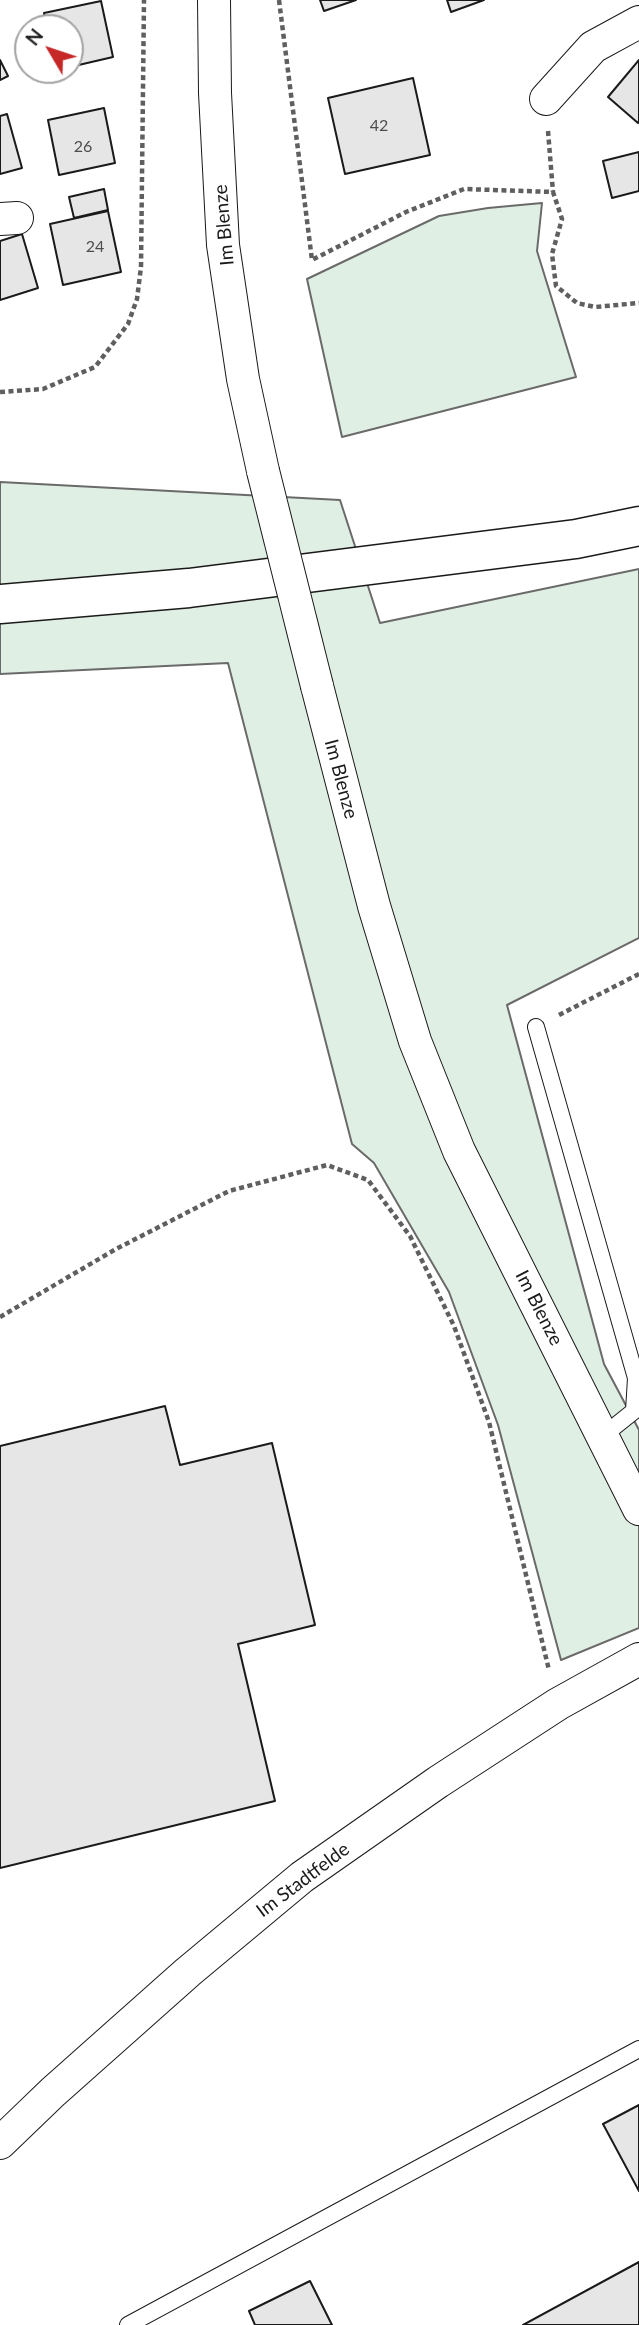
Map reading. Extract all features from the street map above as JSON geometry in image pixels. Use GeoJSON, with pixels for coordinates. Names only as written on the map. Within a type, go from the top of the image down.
{"type":"FeatureCollection","features":[{"type":"Feature","properties":{"kind":"main road"},"geometry":{"type":"LineString","coordinates":[[0,604],[189,587],[576,539],[639,526]]}},
{"type":"Feature","properties":{"kind":"street","name":"Im Blenze"},"geometry":{"type":"LineString","coordinates":[[214,0],[215,93],[223,245],[243,379],[263,471],[374,906],[415,1041],[459,1151],[639,1509]]}},
{"type":"Feature","properties":{"kind":"street"},"geometry":{"type":"LineString","coordinates":[[546,99],[593,47],[639,22]]}},
{"type":"Feature","properties":{"kind":"street","name":"Im Stadtfelde"},"geometry":{"type":"LineString","coordinates":[[0,2143],[188,1972],[302,1877],[438,1782],[558,1704],[639,1660]]}},
{"type":"Feature","properties":{"kind":"lane"},"geometry":{"type":"LineString","coordinates":[[536,1027],[636,1378],[634,1411],[604,1435]]}},
{"type":"Feature","properties":{"kind":"lane"},"geometry":{"type":"LineString","coordinates":[[128,2325],[639,2049]]}},
{"type":"Feature","properties":{"kind":"path"},"geometry":{"type":"LineString","coordinates":[[0,392],[43,389],[94,367],[128,324],[137,299],[141,267],[144,0]]}},
{"type":"Feature","properties":{"kind":"path"},"geometry":{"type":"LineString","coordinates":[[279,0],[312,260],[405,212],[464,189],[553,192]]}},
{"type":"Feature","properties":{"kind":"path"},"geometry":{"type":"LineString","coordinates":[[546,99],[553,192],[562,219],[552,254],[556,286],[577,303],[595,307],[639,303]]}},
{"type":"Feature","properties":{"kind":"path"},"geometry":{"type":"LineString","coordinates":[[536,1027],[639,974]]}},
{"type":"Feature","properties":{"kind":"path"},"geometry":{"type":"LineString","coordinates":[[0,1317],[116,1249],[229,1191],[327,1166],[368,1180],[410,1236],[459,1338],[489,1422],[558,1704]]}},
{"type":"Feature","properties":{"kind":"green space"},"geometry":{"type":"Polygon","coordinates":[[[542,203],[537,251],[576,377],[342,437],[307,279],[439,216],[542,203]]]}},
{"type":"Feature","properties":{"kind":"green space"},"geometry":{"type":"Polygon","coordinates":[[[0,482],[340,500],[380,623],[639,569],[639,938],[507,1005],[604,1364],[639,1430],[639,1628],[561,1660],[498,1425],[449,1292],[374,1163],[352,1144],[228,663],[0,674],[0,482]]]}},
{"type":"Feature","properties":{"kind":"building"},"geometry":{"type":"Polygon","coordinates":[[[320,0],[356,0],[324,11],[320,0]]]}},
{"type":"Feature","properties":{"kind":"building"},"geometry":{"type":"Polygon","coordinates":[[[447,0],[484,0],[451,12],[447,0]]]}},
{"type":"Feature","properties":{"kind":"building"},"geometry":{"type":"Polygon","coordinates":[[[101,1],[113,57],[84,64],[84,14],[44,13],[101,1]]]}},
{"type":"Feature","properties":{"kind":"building"},"geometry":{"type":"Polygon","coordinates":[[[0,60],[8,76],[0,80],[0,60]]]}},
{"type":"Feature","properties":{"kind":"building"},"geometry":{"type":"Polygon","coordinates":[[[639,60],[639,121],[638,123],[608,97],[639,60]]]}},
{"type":"Feature","properties":{"kind":"building"},"geometry":{"type":"Polygon","coordinates":[[[413,78],[430,155],[345,174],[328,98],[413,78]]]}},
{"type":"Feature","properties":{"kind":"building"},"geometry":{"type":"Polygon","coordinates":[[[104,108],[115,163],[59,175],[48,120],[104,108]]]}},
{"type":"Feature","properties":{"kind":"building"},"geometry":{"type":"Polygon","coordinates":[[[7,114],[22,168],[0,174],[0,116],[7,114]]]}},
{"type":"Feature","properties":{"kind":"building"},"geometry":{"type":"Polygon","coordinates":[[[639,152],[639,191],[612,198],[603,161],[639,152]]]}},
{"type":"Feature","properties":{"kind":"building"},"geometry":{"type":"Polygon","coordinates":[[[104,189],[108,210],[74,218],[69,197],[104,189]]]}},
{"type":"Feature","properties":{"kind":"building"},"geometry":{"type":"Polygon","coordinates":[[[108,211],[121,272],[63,285],[50,224],[108,211]]]}},
{"type":"Feature","properties":{"kind":"building"},"geometry":{"type":"Polygon","coordinates":[[[22,234],[38,288],[0,300],[0,241],[22,234]]]}},
{"type":"Feature","properties":{"kind":"building"},"geometry":{"type":"Polygon","coordinates":[[[165,1406],[180,1465],[272,1443],[315,1625],[238,1644],[275,1801],[0,1868],[0,1446],[165,1406]]]}},
{"type":"Feature","properties":{"kind":"building"},"geometry":{"type":"Polygon","coordinates":[[[639,2105],[639,2191],[603,2124],[639,2105]]]}},
{"type":"Feature","properties":{"kind":"building"},"geometry":{"type":"Polygon","coordinates":[[[639,2262],[639,2325],[523,2325],[639,2262]]]}},
{"type":"Feature","properties":{"kind":"building"},"geometry":{"type":"Polygon","coordinates":[[[310,2281],[332,2325],[255,2325],[249,2311],[310,2281]]]}}]}
